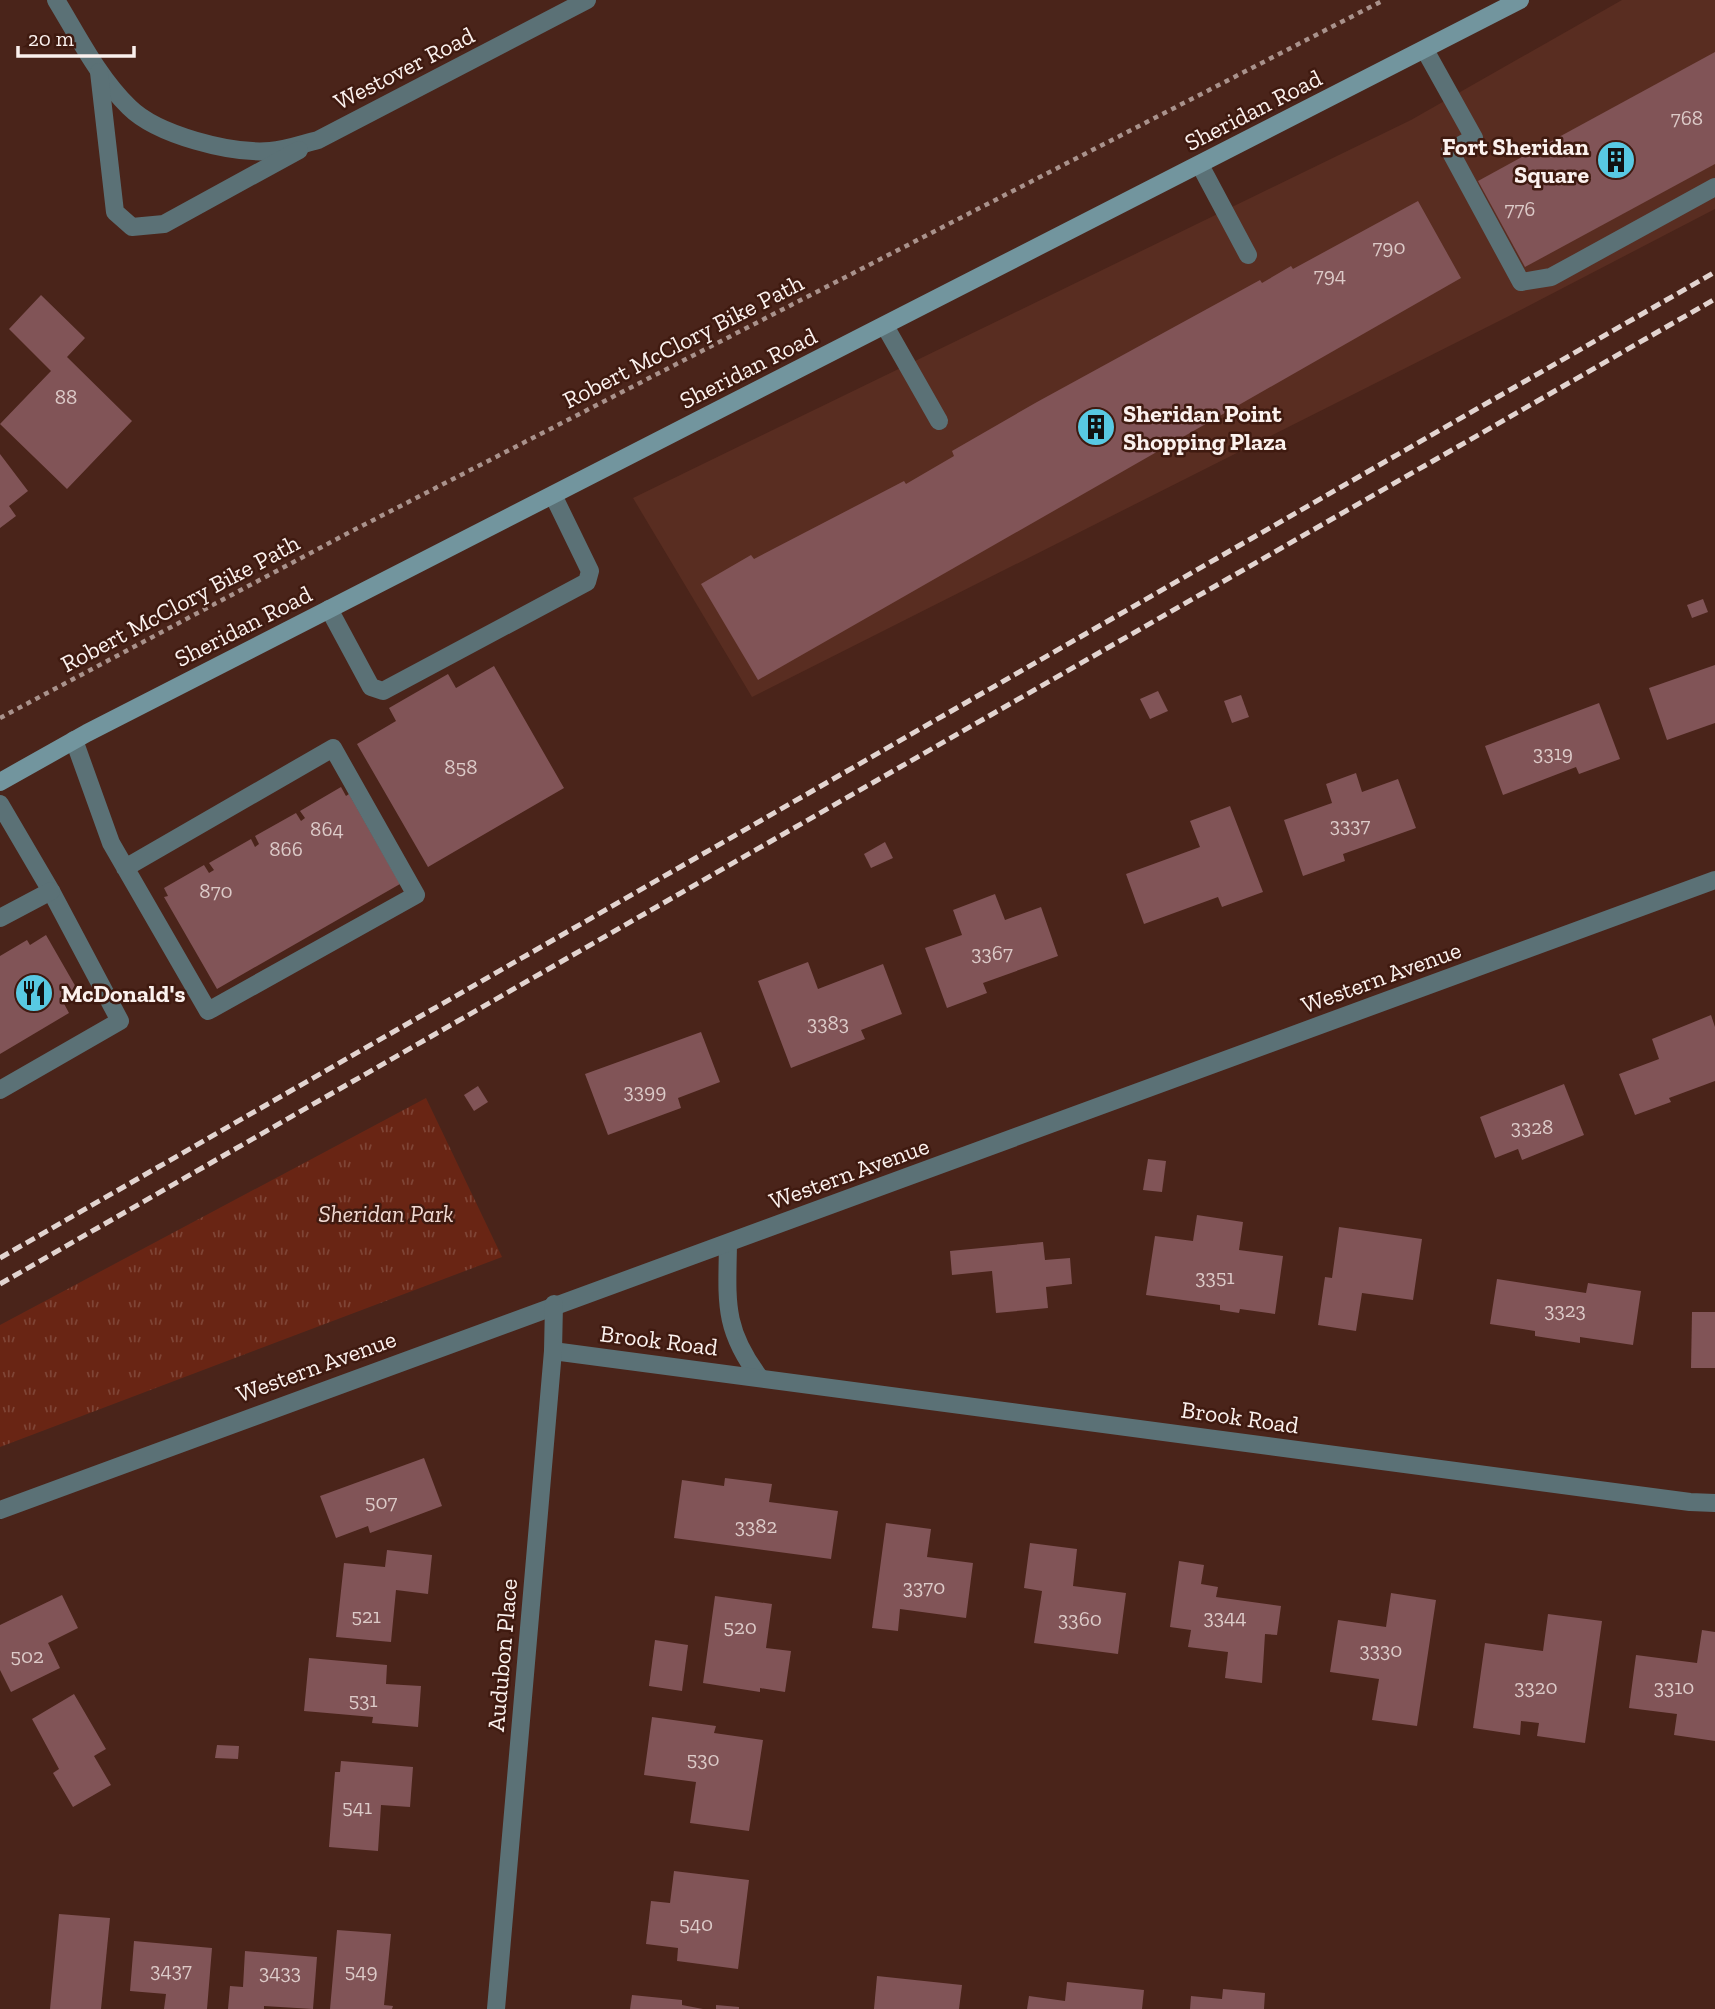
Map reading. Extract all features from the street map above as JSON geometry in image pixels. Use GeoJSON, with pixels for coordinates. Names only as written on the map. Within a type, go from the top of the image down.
{"type":"FeatureCollection","features":[{"type":"Feature","properties":{"kind":"main road","name":"Sheridan Road"},"geometry":{"type":"LineString","coordinates":[[0,782],[74,740],[1520,0]]}},
{"type":"Feature","properties":{"kind":"street","name":"Westover Road"},"geometry":{"type":"LineString","coordinates":[[56,0],[99,71],[130,109],[169,131],[221,149],[271,151],[318,140]]}},
{"type":"Feature","properties":{"kind":"street","name":"Westover Road"},"geometry":{"type":"LineString","coordinates":[[99,71],[115,212],[132,227],[164,224],[318,140],[587,0]]}},
{"type":"Feature","properties":{"kind":"street"},"geometry":{"type":"LineString","coordinates":[[1425,50],[1474,138],[1450,151],[1521,282],[1551,277],[1715,187]]}},
{"type":"Feature","properties":{"kind":"street"},"geometry":{"type":"LineString","coordinates":[[1200,165],[1248,255]]}},
{"type":"Feature","properties":{"kind":"street"},"geometry":{"type":"LineString","coordinates":[[884,326],[939,421]]}},
{"type":"Feature","properties":{"kind":"street"},"geometry":{"type":"LineString","coordinates":[[329,609],[371,688],[383,691],[587,582],[590,571],[553,495]]}},
{"type":"Feature","properties":{"kind":"street"},"geometry":{"type":"LineString","coordinates":[[74,740],[111,843],[125,868],[208,1011],[416,895],[333,748],[125,868]]}},
{"type":"Feature","properties":{"kind":"street"},"geometry":{"type":"LineString","coordinates":[[0,804],[51,891],[120,1021],[0,1090]]}},
{"type":"Feature","properties":{"kind":"street","name":"Western Avenue"},"geometry":{"type":"LineString","coordinates":[[0,1510],[554,1304],[728,1244],[1715,880]]}},
{"type":"Feature","properties":{"kind":"street"},"geometry":{"type":"LineString","coordinates":[[0,918],[51,891]]}},
{"type":"Feature","properties":{"kind":"street","name":"Brook Road"},"geometry":{"type":"LineString","coordinates":[[728,1244],[727,1312],[740,1352],[760,1378]]}},
{"type":"Feature","properties":{"kind":"street","name":"Audubon Place"},"geometry":{"type":"LineString","coordinates":[[496,2009],[553,1351],[554,1304]]}},
{"type":"Feature","properties":{"kind":"street","name":"Brook Road"},"geometry":{"type":"LineString","coordinates":[[553,1351],[1715,1503]]}},
{"type":"Feature","properties":{"kind":"path","name":"Robert McClory Bike Path"},"geometry":{"type":"LineString","coordinates":[[0,718],[363,526],[1384,0]]}},
{"type":"Feature","properties":{"kind":"shaded area"},"geometry":{"type":"Polygon","coordinates":[[[1622,0],[1715,0],[1715,209],[1507,317],[752,697],[633,498],[1411,120],[1622,0]]]}},
{"type":"Feature","properties":{"kind":"green space","name":"Sheridan Park"},"geometry":{"type":"Polygon","coordinates":[[[426,1098],[502,1257],[0,1447],[0,1325],[426,1098]]]}},
{"type":"Feature","properties":{"kind":"building","name":"Fort Sheridan Square"},"geometry":{"type":"Polygon","coordinates":[[[1715,52],[1715,164],[1525,267],[1478,181],[1715,52]]]}},
{"type":"Feature","properties":{"kind":"building","name":"Sheridan Point Shopping Plaza"},"geometry":{"type":"Polygon","coordinates":[[[1418,201],[1461,278],[758,680],[701,584],[751,555],[754,559],[904,481],[906,484],[954,456],[952,451],[1037,402],[1260,280],[1262,283],[1291,266],[1293,269],[1418,201]]]}},
{"type":"Feature","properties":{"kind":"building"},"geometry":{"type":"Polygon","coordinates":[[[41,295],[85,338],[67,357],[132,421],[67,489],[0,424],[51,371],[9,329],[41,295]]]}},
{"type":"Feature","properties":{"kind":"building"},"geometry":{"type":"Polygon","coordinates":[[[0,454],[28,491],[9,506],[16,516],[0,528],[0,454]]]}},
{"type":"Feature","properties":{"kind":"building"},"geometry":{"type":"Polygon","coordinates":[[[1703,599],[1708,612],[1692,618],[1687,605],[1703,599]]]}},
{"type":"Feature","properties":{"kind":"building"},"geometry":{"type":"Polygon","coordinates":[[[1715,665],[1715,723],[1667,740],[1649,688],[1715,665]]]}},
{"type":"Feature","properties":{"kind":"building"},"geometry":{"type":"Polygon","coordinates":[[[494,666],[564,788],[428,867],[357,744],[396,721],[389,708],[448,674],[456,688],[494,666]]]}},
{"type":"Feature","properties":{"kind":"building"},"geometry":{"type":"Polygon","coordinates":[[[1158,691],[1168,711],[1150,719],[1140,699],[1158,691]]]}},
{"type":"Feature","properties":{"kind":"building"},"geometry":{"type":"Polygon","coordinates":[[[1241,695],[1249,717],[1232,723],[1224,701],[1241,695]]]}},
{"type":"Feature","properties":{"kind":"building"},"geometry":{"type":"Polygon","coordinates":[[[1599,703],[1620,759],[1579,774],[1576,767],[1503,795],[1485,746],[1599,703]]]}},
{"type":"Feature","properties":{"kind":"building"},"geometry":{"type":"Polygon","coordinates":[[[1356,773],[1362,792],[1398,779],[1416,828],[1343,854],[1345,861],[1303,876],[1284,820],[1332,803],[1326,784],[1356,773]]]}},
{"type":"Feature","properties":{"kind":"building"},"geometry":{"type":"Polygon","coordinates":[[[341,787],[346,796],[349,794],[400,884],[217,989],[164,897],[168,896],[164,888],[204,865],[209,873],[214,870],[209,863],[251,839],[255,847],[259,844],[255,836],[296,813],[301,821],[305,818],[300,811],[341,787]]]}},
{"type":"Feature","properties":{"kind":"building"},"geometry":{"type":"Polygon","coordinates":[[[1230,806],[1263,892],[1222,907],[1218,897],[1144,924],[1126,874],[1200,847],[1190,821],[1230,806]]]}},
{"type":"Feature","properties":{"kind":"building"},"geometry":{"type":"Polygon","coordinates":[[[885,842],[893,858],[871,868],[864,854],[885,842]]]}},
{"type":"Feature","properties":{"kind":"building"},"geometry":{"type":"Polygon","coordinates":[[[995,894],[1005,920],[1041,907],[1058,956],[983,983],[987,993],[947,1008],[925,948],[962,935],[953,910],[995,894]]]}},
{"type":"Feature","properties":{"kind":"building","name":"McDonald's"},"geometry":{"type":"Polygon","coordinates":[[[46,935],[77,989],[61,998],[69,1013],[0,1054],[0,956],[27,940],[30,945],[46,935]]]}},
{"type":"Feature","properties":{"kind":"building"},"geometry":{"type":"Polygon","coordinates":[[[808,962],[818,989],[883,964],[902,1014],[861,1030],[865,1039],[791,1068],[758,981],[808,962]]]}},
{"type":"Feature","properties":{"kind":"building"},"geometry":{"type":"Polygon","coordinates":[[[1711,1015],[1715,1027],[1715,1081],[1669,1098],[1671,1102],[1635,1115],[1619,1074],[1659,1059],[1652,1039],[1711,1015]]]}},
{"type":"Feature","properties":{"kind":"building"},"geometry":{"type":"Polygon","coordinates":[[[701,1032],[720,1082],[678,1098],[681,1108],[608,1135],[585,1074],[701,1032]]]}},
{"type":"Feature","properties":{"kind":"building"},"geometry":{"type":"Polygon","coordinates":[[[1564,1084],[1584,1135],[1522,1160],[1518,1149],[1495,1158],[1480,1117],[1564,1084]]]}},
{"type":"Feature","properties":{"kind":"building"},"geometry":{"type":"Polygon","coordinates":[[[478,1086],[488,1102],[474,1111],[464,1095],[478,1086]]]}},
{"type":"Feature","properties":{"kind":"building"},"geometry":{"type":"Polygon","coordinates":[[[1148,1159],[1166,1161],[1162,1192],[1143,1190],[1148,1159]]]}},
{"type":"Feature","properties":{"kind":"building"},"geometry":{"type":"Polygon","coordinates":[[[1197,1215],[1243,1222],[1239,1250],[1283,1256],[1275,1314],[1240,1309],[1239,1313],[1220,1310],[1220,1305],[1146,1295],[1155,1236],[1193,1241],[1197,1215]]]}},
{"type":"Feature","properties":{"kind":"building"},"geometry":{"type":"Polygon","coordinates":[[[1339,1227],[1422,1239],[1413,1300],[1362,1293],[1356,1331],[1318,1325],[1325,1277],[1332,1278],[1339,1227]]]}},
{"type":"Feature","properties":{"kind":"building"},"geometry":{"type":"Polygon","coordinates":[[[1043,1242],[1045,1260],[1070,1258],[1072,1284],[1046,1287],[1048,1308],[996,1313],[992,1271],[952,1275],[950,1251],[1043,1242]]]}},
{"type":"Feature","properties":{"kind":"building"},"geometry":{"type":"Polygon","coordinates":[[[1497,1279],[1586,1293],[1588,1283],[1641,1291],[1633,1345],[1580,1337],[1580,1343],[1535,1336],[1535,1331],[1490,1324],[1497,1279]]]}},
{"type":"Feature","properties":{"kind":"building"},"geometry":{"type":"Polygon","coordinates":[[[1692,1312],[1715,1312],[1715,1368],[1691,1368],[1692,1312]]]}},
{"type":"Feature","properties":{"kind":"building"},"geometry":{"type":"Polygon","coordinates":[[[424,1458],[442,1506],[370,1533],[368,1526],[336,1538],[320,1496],[424,1458]]]}},
{"type":"Feature","properties":{"kind":"building"},"geometry":{"type":"Polygon","coordinates":[[[725,1478],[772,1484],[769,1502],[838,1511],[831,1559],[674,1538],[682,1480],[724,1486],[725,1478]]]}},
{"type":"Feature","properties":{"kind":"building"},"geometry":{"type":"Polygon","coordinates":[[[886,1523],[931,1529],[927,1557],[973,1563],[966,1618],[900,1609],[898,1631],[872,1628],[886,1523]]]}},
{"type":"Feature","properties":{"kind":"building"},"geometry":{"type":"Polygon","coordinates":[[[1030,1543],[1077,1549],[1073,1586],[1126,1593],[1118,1654],[1034,1643],[1042,1591],[1024,1588],[1030,1543]]]}},
{"type":"Feature","properties":{"kind":"building"},"geometry":{"type":"Polygon","coordinates":[[[387,1550],[432,1555],[428,1594],[396,1590],[391,1642],[336,1637],[344,1563],[385,1567],[387,1550]]]}},
{"type":"Feature","properties":{"kind":"building"},"geometry":{"type":"Polygon","coordinates":[[[1179,1561],[1204,1565],[1201,1584],[1218,1587],[1216,1597],[1281,1606],[1277,1635],[1265,1634],[1262,1683],[1225,1678],[1228,1652],[1188,1647],[1191,1630],[1170,1627],[1179,1561]]]}},
{"type":"Feature","properties":{"kind":"building"},"geometry":{"type":"Polygon","coordinates":[[[1391,1593],[1436,1600],[1417,1726],[1372,1720],[1379,1679],[1330,1672],[1338,1620],[1386,1627],[1391,1593]]]}},
{"type":"Feature","properties":{"kind":"building"},"geometry":{"type":"Polygon","coordinates":[[[62,1595],[78,1628],[48,1643],[60,1668],[11,1692],[0,1670],[0,1625],[62,1595]]]}},
{"type":"Feature","properties":{"kind":"building"},"geometry":{"type":"Polygon","coordinates":[[[715,1596],[772,1604],[766,1648],[791,1651],[785,1692],[760,1688],[760,1692],[703,1683],[715,1596]]]}},
{"type":"Feature","properties":{"kind":"building"},"geometry":{"type":"Polygon","coordinates":[[[1548,1614],[1602,1621],[1585,1743],[1537,1736],[1539,1723],[1521,1721],[1520,1735],[1473,1728],[1485,1643],[1543,1651],[1548,1614]]]}},
{"type":"Feature","properties":{"kind":"building"},"geometry":{"type":"Polygon","coordinates":[[[1702,1630],[1715,1632],[1715,1741],[1674,1735],[1677,1714],[1629,1708],[1636,1655],[1697,1663],[1702,1630]]]}},
{"type":"Feature","properties":{"kind":"building"},"geometry":{"type":"Polygon","coordinates":[[[655,1640],[688,1645],[682,1691],[649,1686],[655,1640]]]}},
{"type":"Feature","properties":{"kind":"building"},"geometry":{"type":"Polygon","coordinates":[[[309,1658],[387,1665],[386,1684],[421,1686],[418,1727],[372,1723],[373,1717],[304,1711],[309,1658]]]}},
{"type":"Feature","properties":{"kind":"building"},"geometry":{"type":"Polygon","coordinates":[[[74,1694],[106,1749],[94,1756],[111,1785],[73,1807],[53,1773],[59,1769],[32,1719],[74,1694]]]}},
{"type":"Feature","properties":{"kind":"building"},"geometry":{"type":"Polygon","coordinates":[[[652,1717],[716,1726],[714,1733],[763,1740],[749,1831],[690,1823],[696,1782],[644,1775],[652,1717]]]}},
{"type":"Feature","properties":{"kind":"building"},"geometry":{"type":"Polygon","coordinates":[[[217,1745],[239,1746],[238,1759],[215,1758],[217,1745]]]}},
{"type":"Feature","properties":{"kind":"building"},"geometry":{"type":"Polygon","coordinates":[[[341,1761],[413,1767],[410,1807],[381,1805],[378,1851],[329,1847],[335,1772],[340,1772],[341,1761]]]}},
{"type":"Feature","properties":{"kind":"building"},"geometry":{"type":"Polygon","coordinates":[[[674,1871],[749,1880],[738,1969],[677,1961],[678,1948],[646,1944],[651,1901],[670,1903],[674,1871]]]}},
{"type":"Feature","properties":{"kind":"building"},"geometry":{"type":"Polygon","coordinates":[[[59,1914],[110,1918],[101,2009],[50,2009],[59,1914]]]}},
{"type":"Feature","properties":{"kind":"building"},"geometry":{"type":"Polygon","coordinates":[[[337,1930],[391,1934],[384,2005],[393,2006],[392,2009],[330,2009],[337,1930]]]}},
{"type":"Feature","properties":{"kind":"building"},"geometry":{"type":"Polygon","coordinates":[[[134,1941],[212,1948],[207,2009],[164,2009],[166,1994],[130,1991],[134,1941]]]}},
{"type":"Feature","properties":{"kind":"building"},"geometry":{"type":"Polygon","coordinates":[[[245,1951],[317,1957],[313,2009],[264,2006],[264,2009],[228,2009],[230,1986],[243,1987],[245,1951]]]}},
{"type":"Feature","properties":{"kind":"building"},"geometry":{"type":"Polygon","coordinates":[[[877,1976],[962,1985],[959,2009],[874,2009],[877,1976]]]}},
{"type":"Feature","properties":{"kind":"building"},"geometry":{"type":"Polygon","coordinates":[[[1067,1982],[1144,1990],[1142,2009],[1027,2009],[1029,1996],[1065,2001],[1067,1982]]]}},
{"type":"Feature","properties":{"kind":"building"},"geometry":{"type":"Polygon","coordinates":[[[1223,1989],[1265,1993],[1264,2009],[1190,2009],[1191,1996],[1222,1999],[1223,1989]]]}},
{"type":"Feature","properties":{"kind":"building"},"geometry":{"type":"Polygon","coordinates":[[[632,1995],[682,2000],[682,2005],[703,2009],[630,2009],[632,1995]]]}},
{"type":"Feature","properties":{"kind":"building"},"geometry":{"type":"Polygon","coordinates":[[[716,2005],[739,2007],[739,2009],[716,2009],[716,2005]]]}},
{"type":"Feature","properties":{"kind":"railway"},"geometry":{"type":"LineString","coordinates":[[0,1258],[1715,272]]}},
{"type":"Feature","properties":{"kind":"railway"},"geometry":{"type":"LineString","coordinates":[[0,1284],[1715,299]]}},
{"type":"Feature","properties":{"kind":"place","name":"Fort Sheridan Square"},"geometry":{"type":"Point","coordinates":[1616,160]}},
{"type":"Feature","properties":{"kind":"place","name":"Sheridan Point Shopping Plaza"},"geometry":{"type":"Point","coordinates":[1096,427]}},
{"type":"Feature","properties":{"kind":"place","name":"McDonald's"},"geometry":{"type":"Point","coordinates":[34,993]}}]}
